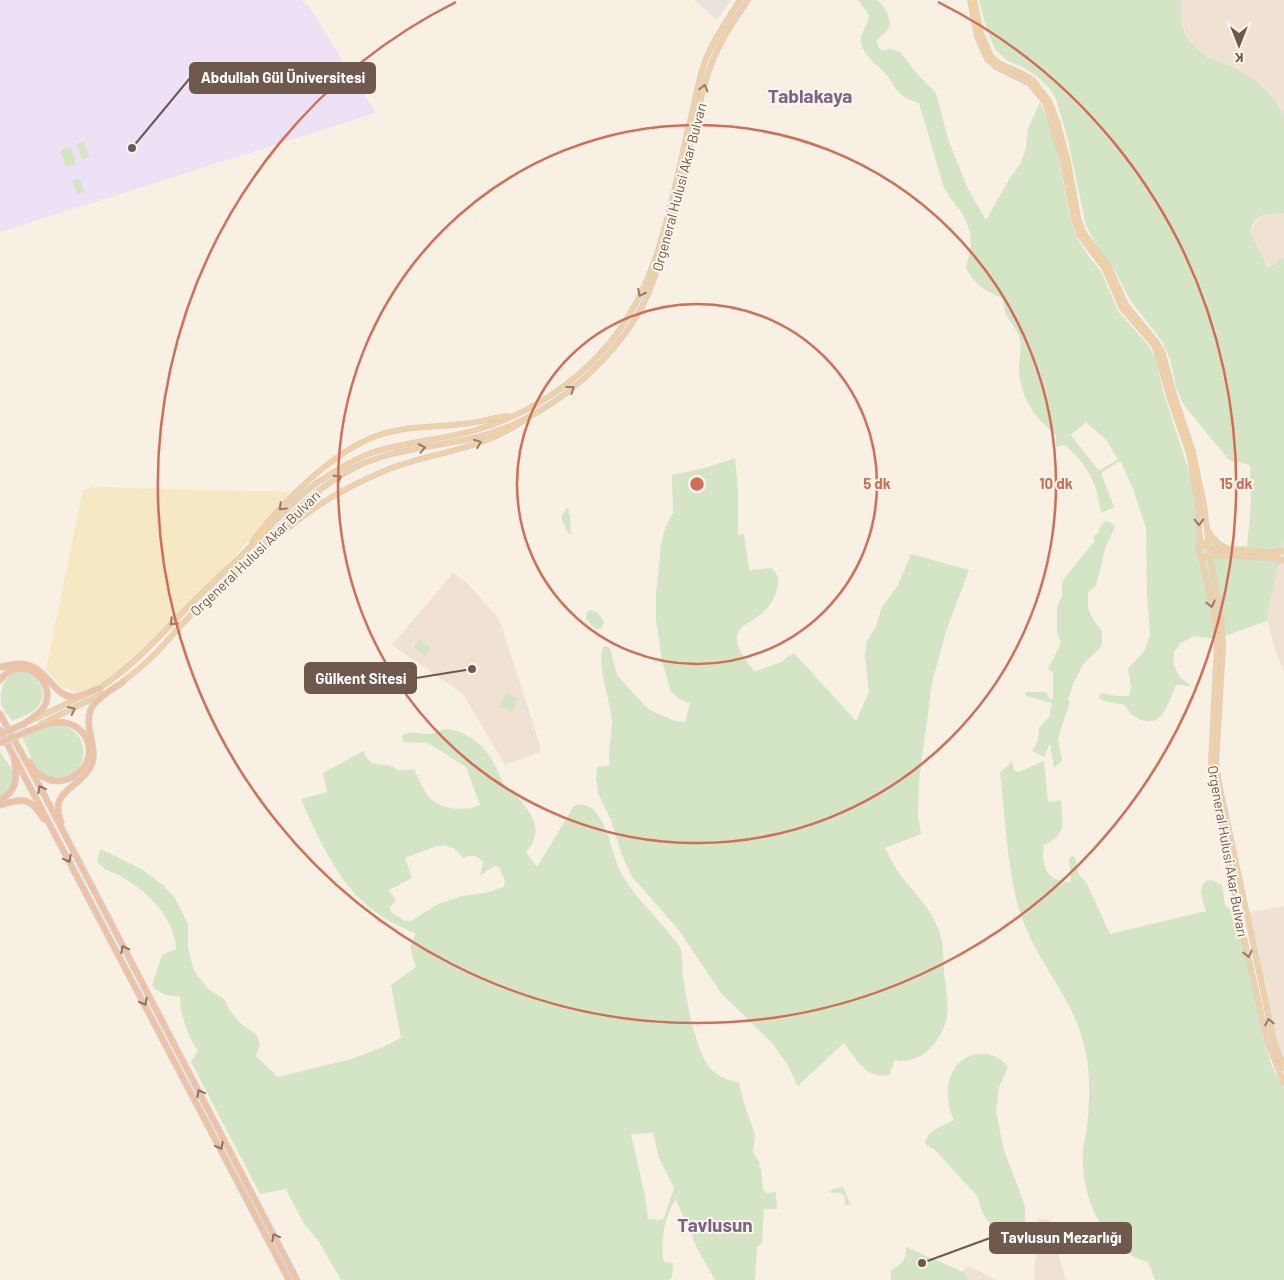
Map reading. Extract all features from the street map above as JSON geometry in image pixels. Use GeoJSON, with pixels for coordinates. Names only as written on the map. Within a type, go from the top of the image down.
{"type":"FeatureCollection","features":[{"type":"Feature","properties":{"kind":"highway"},"geometry":{"type":"LineString","coordinates":[[0,667],[17,664],[36,667],[68,696],[76,696],[100,688]]}},
{"type":"Feature","properties":{"kind":"highway"},"geometry":{"type":"LineString","coordinates":[[0,680],[8,672],[22,669],[36,674],[44,682],[47,696],[40,712],[24,724],[0,734]]}},
{"type":"Feature","properties":{"kind":"highway"},"geometry":{"type":"LineString","coordinates":[[78,860],[59,816],[58,804],[64,794],[91,766],[94,752],[89,717],[93,706],[123,682]]}},
{"type":"Feature","properties":{"kind":"highway"},"geometry":{"type":"LineString","coordinates":[[1,714],[297,1280]]}},
{"type":"Feature","properties":{"kind":"highway"},"geometry":{"type":"LineString","coordinates":[[0,743],[56,722],[66,723],[75,726],[82,732],[88,747],[87,763],[75,776],[67,780],[54,781],[38,774],[20,749]]}},
{"type":"Feature","properties":{"kind":"highway"},"geometry":{"type":"LineString","coordinates":[[0,730],[289,1280]]}},
{"type":"Feature","properties":{"kind":"highway"},"geometry":{"type":"LineString","coordinates":[[0,800],[11,791],[15,784],[17,776],[13,753]]}},
{"type":"Feature","properties":{"kind":"highway"},"geometry":{"type":"LineString","coordinates":[[0,805],[19,800],[30,802],[35,806],[55,835]]}},
{"type":"Feature","properties":{"kind":"main road","name":"Orgeneral Hulusi Akar Bulvarı"},"geometry":{"type":"LineString","coordinates":[[24,724],[58,710],[100,688],[131,664],[279,517],[315,484],[371,453],[412,442],[478,429],[514,415],[548,397],[593,361],[613,339],[632,311],[648,279],[662,237],[704,62],[718,33],[740,0]]}},
{"type":"Feature","properties":{"kind":"main road","name":"Orgeneral Hulusi Akar Bulvarı"},"geometry":{"type":"LineString","coordinates":[[28,731],[92,700],[123,682],[155,654],[207,598],[250,559],[284,522],[318,491],[353,468],[374,459],[475,437],[508,426],[549,405],[596,367],[618,343],[638,314],[653,284],[668,238],[712,61],[723,36],[748,0]]}},
{"type":"Feature","properties":{"kind":"main road"},"geometry":{"type":"LineString","coordinates":[[970,0],[976,36],[987,59],[996,67],[1030,84],[1045,103],[1063,163],[1074,219],[1079,234],[1105,270],[1122,308],[1138,325],[1158,352],[1170,400],[1189,453],[1199,510],[1199,552],[1201,556],[1207,558],[1210,555],[1276,555]]}},
{"type":"Feature","properties":{"kind":"main road"},"geometry":{"type":"LineString","coordinates":[[974,0],[981,34],[991,56],[998,63],[1033,80],[1049,101],[1057,121],[1068,162],[1078,218],[1083,232],[1109,267],[1126,305],[1157,342],[1162,351],[1193,452],[1204,505],[1210,555]]}},
{"type":"Feature","properties":{"kind":"main road"},"geometry":{"type":"LineString","coordinates":[[250,559],[308,512],[346,488],[394,467],[458,450],[494,437],[515,426],[531,414]]}},
{"type":"Feature","properties":{"kind":"main road"},"geometry":{"type":"LineString","coordinates":[[243,554],[269,519],[300,489],[338,459],[364,442],[380,435],[407,428],[468,424],[514,415]]}},
{"type":"Feature","properties":{"kind":"main road"},"geometry":{"type":"LineString","coordinates":[[1207,530],[1215,542],[1227,550]]}},
{"type":"Feature","properties":{"kind":"main road"},"geometry":{"type":"LineString","coordinates":[[1199,548],[1202,545],[1210,548],[1276,555]]}},
{"type":"Feature","properties":{"kind":"main road"},"geometry":{"type":"LineString","coordinates":[[1276,555],[1280,550],[1284,551]]}},
{"type":"Feature","properties":{"kind":"main road","name":"Orgeneral Hulusi Akar Bulvarı"},"geometry":{"type":"LineString","coordinates":[[1210,555],[1221,619],[1223,647],[1216,762],[1218,778],[1274,1042],[1284,1068]]}},
{"type":"Feature","properties":{"kind":"main road"},"geometry":{"type":"LineString","coordinates":[[1276,555],[1279,561],[1284,560]]}},
{"type":"Feature","properties":{"kind":"main road","name":"Orgeneral Hulusi Akar Bulvarı"},"geometry":{"type":"LineString","coordinates":[[1201,556],[1216,624],[1217,644],[1211,763],[1213,780],[1237,906],[1268,1044],[1284,1083]]}},
{"type":"Feature","properties":{"kind":"shaded area"},"geometry":{"type":"Polygon","coordinates":[[[0,0],[302,0],[310,8],[376,113],[0,232],[0,0]]]}},
{"type":"Feature","properties":{"kind":"shaded area"},"geometry":{"type":"Polygon","coordinates":[[[694,0],[731,0],[717,20],[694,0]]]}},
{"type":"Feature","properties":{"kind":"shaded area"},"geometry":{"type":"Polygon","coordinates":[[[1181,0],[1284,0],[1284,115],[1263,88],[1246,74],[1213,61],[1195,48],[1181,22],[1181,0]]]}},
{"type":"Feature","properties":{"kind":"shaded area"},"geometry":{"type":"Polygon","coordinates":[[[1271,212],[1284,213],[1284,257],[1268,268],[1250,232],[1257,219],[1271,212]]]}},
{"type":"Feature","properties":{"kind":"shaded area"},"geometry":{"type":"Polygon","coordinates":[[[1284,540],[1284,672],[1275,650],[1266,615],[1284,540]]]}},
{"type":"Feature","properties":{"kind":"shaded area"},"geometry":{"type":"Polygon","coordinates":[[[453,573],[465,581],[496,615],[501,624],[540,745],[540,752],[505,765],[463,694],[392,645],[453,573]]]}},
{"type":"Feature","properties":{"kind":"shaded area"},"geometry":{"type":"Polygon","coordinates":[[[1284,906],[1284,1067],[1277,1051],[1248,912],[1284,906]]]}},
{"type":"Feature","properties":{"kind":"shaded area"},"geometry":{"type":"Polygon","coordinates":[[[1037,1219],[1049,1219],[1066,1280],[1035,1280],[1037,1219]]]}},
{"type":"Feature","properties":{"kind":"shaded area"},"geometry":{"type":"Polygon","coordinates":[[[969,1266],[995,1280],[969,1280],[963,1272],[965,1267],[969,1266]]]}},
{"type":"Feature","properties":{"kind":"green space"},"geometry":{"type":"Polygon","coordinates":[[[858,0],[878,0],[881,3],[888,14],[890,23],[887,31],[877,40],[878,47],[882,51],[891,49],[900,52],[917,74],[936,93],[948,139],[968,189],[986,220],[1011,176],[1021,163],[1026,148],[1028,129],[1040,102],[1052,133],[1075,234],[1087,254],[1102,273],[1118,311],[1148,345],[1156,359],[1163,391],[1190,475],[1204,540],[1217,537],[1220,541],[1230,546],[1247,546],[1251,504],[1250,465],[1229,460],[1183,404],[1176,387],[1170,359],[1162,341],[1130,300],[1114,269],[1100,251],[1086,226],[1068,140],[1056,99],[1049,88],[1038,77],[1023,67],[1008,61],[996,51],[987,31],[979,0],[1181,0],[1181,22],[1186,36],[1192,44],[1208,58],[1235,68],[1255,80],[1272,97],[1284,115],[1284,213],[1267,214],[1259,217],[1252,225],[1250,232],[1268,268],[1284,257],[1284,540],[1267,613],[1267,621],[1216,639],[1194,636],[1181,643],[1174,652],[1173,663],[1179,676],[1191,686],[1176,685],[1166,708],[1157,719],[1147,721],[1136,718],[1125,705],[1101,700],[1099,696],[1101,693],[1129,696],[1131,687],[1128,669],[1145,650],[1150,634],[1147,595],[1146,528],[1133,489],[1121,462],[1101,473],[1114,507],[1101,513],[1097,493],[1086,468],[1066,446],[1056,446],[1056,435],[1041,421],[1029,405],[1020,377],[1021,347],[1018,334],[1005,311],[1004,298],[982,287],[973,279],[966,268],[971,246],[970,232],[963,214],[944,188],[919,103],[907,99],[899,92],[889,78],[868,57],[862,47],[861,37],[869,15],[858,0]],[[1086,422],[1071,435],[1099,471],[1118,459],[1106,440],[1086,422]]]}},
{"type":"Feature","properties":{"kind":"green space"},"geometry":{"type":"Polygon","coordinates":[[[84,142],[89,157],[82,159],[77,144],[84,142]]]}},
{"type":"Feature","properties":{"kind":"green space"},"geometry":{"type":"Polygon","coordinates":[[[71,147],[76,164],[66,167],[60,150],[71,147]]]}},
{"type":"Feature","properties":{"kind":"green space"},"geometry":{"type":"Polygon","coordinates":[[[80,179],[84,192],[77,194],[72,181],[80,179]]]}},
{"type":"Feature","properties":{"kind":"green space"},"geometry":{"type":"Polygon","coordinates":[[[735,458],[738,490],[738,535],[744,534],[749,570],[771,568],[777,575],[778,580],[776,593],[769,606],[746,624],[738,634],[737,642],[743,656],[754,672],[781,662],[794,653],[856,721],[869,692],[865,656],[867,641],[876,626],[882,607],[897,587],[911,554],[969,570],[946,631],[932,683],[919,781],[918,814],[921,834],[885,848],[899,874],[919,897],[935,921],[940,933],[943,949],[947,1016],[945,1025],[936,1042],[922,1055],[914,1059],[905,1061],[895,1060],[889,1075],[881,1076],[868,1071],[857,1061],[844,1043],[798,1086],[787,1064],[773,1044],[721,993],[678,929],[632,877],[621,853],[611,820],[598,793],[597,767],[610,765],[609,754],[612,722],[601,664],[603,647],[607,646],[610,648],[617,675],[646,707],[675,721],[685,722],[690,703],[679,699],[671,692],[662,661],[656,621],[656,595],[661,545],[665,528],[673,513],[672,475],[705,468],[735,458]]]}},
{"type":"Feature","properties":{"kind":"green space"},"geometry":{"type":"Polygon","coordinates":[[[568,507],[571,535],[568,533],[561,518],[568,507]]]}},
{"type":"Feature","properties":{"kind":"green space"},"geometry":{"type":"Polygon","coordinates":[[[1106,521],[1115,526],[1105,549],[1096,586],[1088,592],[1088,608],[1102,631],[1102,646],[1084,663],[1074,682],[1068,699],[1070,702],[1058,738],[1062,760],[1054,768],[1050,743],[1044,757],[1032,751],[1038,741],[1039,728],[1049,717],[1052,703],[1026,696],[1025,694],[1026,692],[1046,692],[1050,699],[1053,699],[1053,672],[1048,669],[1061,643],[1057,632],[1057,608],[1062,595],[1062,584],[1065,577],[1094,542],[1094,536],[1106,521]]]}},
{"type":"Feature","properties":{"kind":"green space"},"geometry":{"type":"Polygon","coordinates":[[[590,610],[597,612],[604,622],[601,629],[595,629],[586,619],[586,614],[590,610]]]}},
{"type":"Feature","properties":{"kind":"green space"},"geometry":{"type":"Polygon","coordinates":[[[420,639],[431,648],[425,656],[414,647],[420,639]]]}},
{"type":"Feature","properties":{"kind":"green space"},"geometry":{"type":"Polygon","coordinates":[[[18,672],[31,675],[36,679],[40,684],[43,696],[35,710],[12,721],[1,704],[1,693],[6,679],[18,672]]]}},
{"type":"Feature","properties":{"kind":"green space"},"geometry":{"type":"Polygon","coordinates":[[[506,693],[518,699],[512,712],[500,706],[506,693]]]}},
{"type":"Feature","properties":{"kind":"green space"},"geometry":{"type":"Polygon","coordinates":[[[52,724],[66,726],[75,732],[81,741],[82,761],[77,770],[69,776],[55,778],[42,772],[32,759],[22,736],[52,724]]]}},
{"type":"Feature","properties":{"kind":"green space"},"geometry":{"type":"Polygon","coordinates":[[[445,729],[462,733],[475,740],[490,756],[504,784],[531,814],[534,821],[535,836],[526,852],[537,867],[574,806],[584,805],[592,809],[599,816],[624,878],[680,947],[686,998],[700,1049],[709,1067],[715,1073],[722,1078],[739,1082],[755,1135],[753,1153],[760,1163],[759,1168],[761,1168],[763,1189],[766,1193],[776,1192],[777,1209],[764,1209],[762,1243],[757,1247],[755,1280],[715,1280],[696,1246],[676,1200],[668,1213],[663,1239],[664,1262],[673,1263],[672,1278],[668,1280],[341,1280],[318,1240],[304,1224],[286,1189],[260,1194],[191,1062],[198,1050],[185,1024],[180,996],[164,994],[152,985],[162,955],[176,949],[170,926],[158,907],[141,890],[99,864],[99,853],[101,849],[141,869],[163,885],[175,898],[188,924],[188,948],[194,971],[208,989],[224,999],[230,1011],[240,1023],[257,1035],[260,1045],[256,1056],[278,1077],[351,1059],[401,1038],[391,985],[416,967],[411,946],[416,934],[379,915],[366,905],[351,889],[326,852],[301,799],[327,792],[323,773],[363,751],[367,758],[375,764],[389,765],[398,771],[414,769],[427,795],[438,804],[459,809],[480,805],[466,767],[428,743],[404,742],[402,738],[403,735],[409,733],[430,734],[445,729]],[[444,845],[405,858],[412,878],[389,890],[396,900],[390,907],[391,912],[405,921],[411,921],[438,904],[462,896],[485,893],[504,887],[505,882],[499,867],[494,866],[480,876],[483,862],[481,860],[474,856],[463,858],[455,849],[444,845]],[[653,1133],[631,1134],[645,1196],[648,1219],[660,1220],[664,1218],[674,1188],[659,1158],[653,1133]]]}},
{"type":"Feature","properties":{"kind":"green space"},"geometry":{"type":"Polygon","coordinates":[[[0,752],[12,771],[14,781],[0,799],[0,752]]]}},
{"type":"Feature","properties":{"kind":"green space"},"geometry":{"type":"Polygon","coordinates":[[[1012,761],[1014,770],[1018,772],[1044,761],[1048,802],[1061,800],[1062,821],[1062,827],[1057,837],[1044,845],[1043,859],[1046,869],[1055,879],[1071,883],[1069,858],[1075,857],[1078,873],[1087,884],[1110,934],[1206,911],[1201,891],[1204,883],[1211,880],[1222,885],[1225,905],[1237,914],[1265,1046],[1272,1066],[1284,1089],[1284,1280],[1155,1280],[1148,1262],[1132,1256],[1123,1250],[1111,1238],[1097,1218],[1085,1185],[1083,1161],[1089,1105],[1086,1052],[1072,1011],[1039,955],[1025,926],[1014,890],[1000,773],[1012,761]]]}},
{"type":"Feature","properties":{"kind":"green space"},"geometry":{"type":"Polygon","coordinates":[[[977,1054],[994,1056],[1008,1067],[999,1087],[996,1112],[1004,1150],[1025,1206],[1025,1226],[1017,1236],[1009,1238],[997,1233],[983,1214],[977,1196],[935,1150],[925,1144],[926,1139],[932,1132],[954,1120],[948,1100],[949,1080],[959,1063],[977,1054]]]}},
{"type":"Feature","properties":{"kind":"green space"},"geometry":{"type":"Polygon","coordinates":[[[843,1187],[850,1204],[845,1206],[843,1195],[831,1193],[831,1190],[843,1187]]]}},
{"type":"Feature","properties":{"kind":"green space"},"geometry":{"type":"Polygon","coordinates":[[[906,1247],[963,1272],[969,1280],[891,1280],[891,1270],[903,1261],[906,1247]]]}},
{"type":"Feature","properties":{"kind":"sand"},"geometry":{"type":"Polygon","coordinates":[[[91,487],[290,492],[228,564],[162,635],[119,673],[91,689],[76,692],[62,687],[46,669],[82,494],[85,489],[91,487]]]}},
{"type":"Feature","properties":{"kind":"place","name":"Abdullah Gül Üniversitesi"},"geometry":{"type":"Point","coordinates":[132,148]}},
{"type":"Feature","properties":{"kind":"place","name":"Gülkent Sitesi"},"geometry":{"type":"Point","coordinates":[472,669]}},
{"type":"Feature","properties":{"kind":"place","name":"Tavlusun Mezarlığı"},"geometry":{"type":"Point","coordinates":[922,1263]}},
{"type":"Feature","properties":{"kind":"district","name":"Tablakaya"},"geometry":{"type":"Point","coordinates":[810,95]}},
{"type":"Feature","properties":{"kind":"district","name":"Tavlusun"},"geometry":{"type":"Point","coordinates":[715,1224]}}]}
